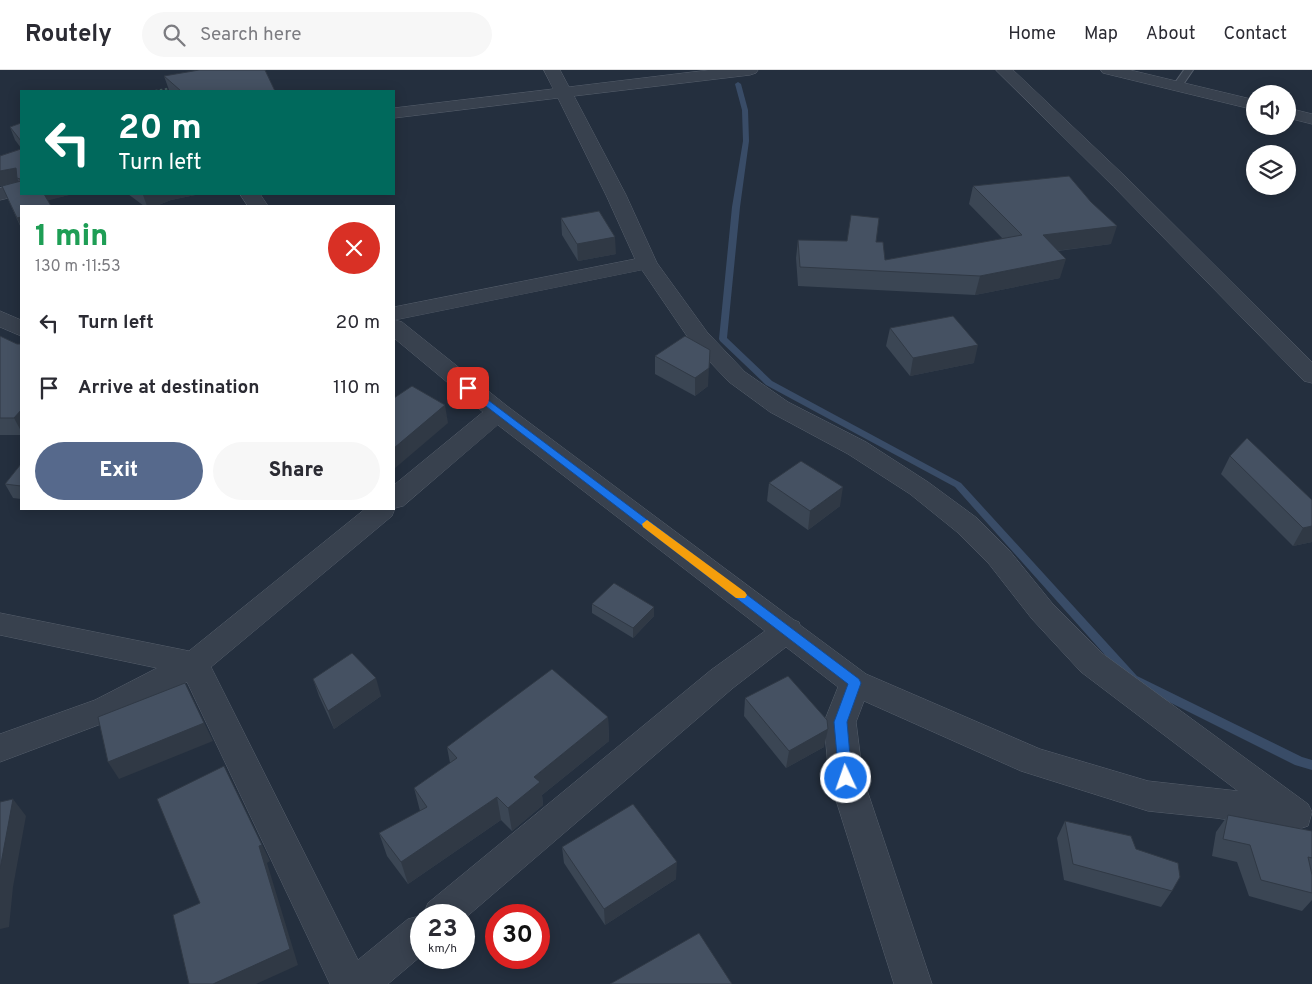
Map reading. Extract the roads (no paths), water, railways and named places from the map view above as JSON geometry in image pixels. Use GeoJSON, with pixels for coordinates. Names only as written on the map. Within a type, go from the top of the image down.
{"type":"FeatureCollection","features":[{"type":"Feature","properties":{"kind":"street"},"geometry":{"type":"LineString","coordinates":[[395,113],[558,80],[750,70]]}},
{"type":"Feature","properties":{"kind":"street"},"geometry":{"type":"LineString","coordinates":[[1004,70],[1121,182],[1312,376]]}},
{"type":"Feature","properties":{"kind":"street"},"geometry":{"type":"LineString","coordinates":[[1109,70],[1246,104]]}},
{"type":"Feature","properties":{"kind":"street"},"geometry":{"type":"LineString","coordinates":[[558,80],[616,195],[647,264],[699,337],[737,377],[779,407],[857,448],[919,488],[967,525],[999,557],[1042,611],[1092,664],[1304,817]]}},
{"type":"Feature","properties":{"kind":"street"},"geometry":{"type":"LineString","coordinates":[[1296,115],[1312,119]]}},
{"type":"Feature","properties":{"kind":"street"},"geometry":{"type":"LineString","coordinates":[[0,194],[20,189]]}},
{"type":"Feature","properties":{"kind":"street"},"geometry":{"type":"LineString","coordinates":[[395,314],[647,264]]}},
{"type":"Feature","properties":{"kind":"street"},"geometry":{"type":"LineString","coordinates":[[0,318],[20,328]]}},
{"type":"Feature","properties":{"kind":"street"},"geometry":{"type":"LineString","coordinates":[[395,328],[498,412],[788,630],[855,683],[1033,761],[1148,796],[1216,803],[1304,817]]}},
{"type":"Feature","properties":{"kind":"street"},"geometry":{"type":"LineString","coordinates":[[395,498],[498,412]]}},
{"type":"Feature","properties":{"kind":"street"},"geometry":{"type":"LineString","coordinates":[[0,748],[106,709],[194,664],[381,510]]}},
{"type":"Feature","properties":{"kind":"street"},"geometry":{"type":"LineString","coordinates":[[0,624],[194,664]]}},
{"type":"Feature","properties":{"kind":"street"},"geometry":{"type":"LineString","coordinates":[[454,904],[722,679],[788,630]]}},
{"type":"Feature","properties":{"kind":"street"},"geometry":{"type":"LineString","coordinates":[[194,664],[350,984]]}},
{"type":"Feature","properties":{"kind":"street"},"geometry":{"type":"LineString","coordinates":[[855,683],[840,722],[846,778],[913,984]]}},
{"type":"Feature","properties":{"kind":"street"},"geometry":{"type":"LineString","coordinates":[[359,984],[410,941]]}},
{"type":"Feature","properties":{"kind":"lane"},"geometry":{"type":"LineString","coordinates":[[1177,87],[1189,70]]}},
{"type":"Feature","properties":{"kind":"waterway"},"geometry":{"type":"LineString","coordinates":[[738,84],[745,110],[746,141],[736,207],[723,339],[769,383],[958,485],[1133,679],[1299,761],[1312,765]]}}]}
